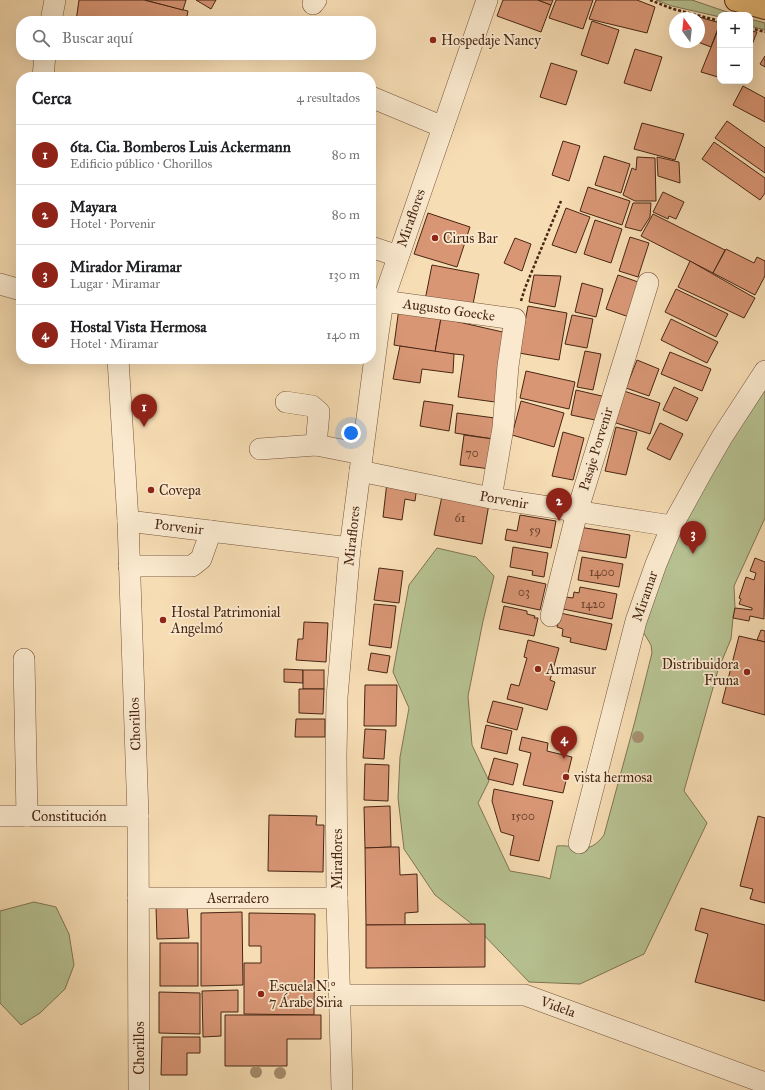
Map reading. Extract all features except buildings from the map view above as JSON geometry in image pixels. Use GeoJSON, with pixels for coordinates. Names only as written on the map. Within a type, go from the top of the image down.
{"type":"FeatureCollection","features":[{"type":"Feature","properties":{"kind":"main road"},"geometry":{"type":"LineString","coordinates":[[736,0],[765,8]]}},
{"type":"Feature","properties":{"kind":"street"},"geometry":{"type":"LineString","coordinates":[[52,16],[55,0]]}},
{"type":"Feature","properties":{"kind":"street","name":"Miraflores"},"geometry":{"type":"LineString","coordinates":[[376,326],[398,256],[487,0]]}},
{"type":"Feature","properties":{"kind":"street"},"geometry":{"type":"LineString","coordinates":[[43,72],[45,60]]}},
{"type":"Feature","properties":{"kind":"street"},"geometry":{"type":"LineString","coordinates":[[376,99],[443,127]]}},
{"type":"Feature","properties":{"kind":"street"},"geometry":{"type":"LineString","coordinates":[[376,249],[398,256]]}},
{"type":"Feature","properties":{"kind":"street"},"geometry":{"type":"LineString","coordinates":[[0,284],[16,289]]}},
{"type":"Feature","properties":{"kind":"street","name":"Pasaje Porvenir"},"geometry":{"type":"LineString","coordinates":[[551,616],[577,512],[648,284]]}},
{"type":"Feature","properties":{"kind":"street","name":"Augusto Goecke"},"geometry":{"type":"LineString","coordinates":[[383,301],[515,319],[508,366],[502,435],[491,498]]}},
{"type":"Feature","properties":{"kind":"street","name":"Chorillos"},"geometry":{"type":"LineString","coordinates":[[118,364],[128,521],[138,816],[139,1090]]}},
{"type":"Feature","properties":{"kind":"street","name":"Miraflores"},"geometry":{"type":"LineString","coordinates":[[342,1090],[337,898],[337,697],[350,548],[361,462],[371,364]]}},
{"type":"Feature","properties":{"kind":"street","name":"Miramar"},"geometry":{"type":"LineString","coordinates":[[579,844],[636,621],[656,564],[672,526],[722,437],[765,371]]}},
{"type":"Feature","properties":{"kind":"street"},"geometry":{"type":"LineString","coordinates":[[286,402],[316,408],[318,412],[316,445]]}},
{"type":"Feature","properties":{"kind":"street","name":"Porvenir"},"geometry":{"type":"LineString","coordinates":[[260,450],[316,445],[361,462],[491,498],[672,526]]}},
{"type":"Feature","properties":{"kind":"street","name":"Porvenir"},"geometry":{"type":"LineString","coordinates":[[128,521],[350,548]]}},
{"type":"Feature","properties":{"kind":"street"},"geometry":{"type":"LineString","coordinates":[[129,566],[192,566],[201,559],[211,531]]}},
{"type":"Feature","properties":{"kind":"street"},"geometry":{"type":"LineString","coordinates":[[24,659],[27,816]]}},
{"type":"Feature","properties":{"kind":"street","name":"Constitución"},"geometry":{"type":"LineString","coordinates":[[0,816],[138,816]]}},
{"type":"Feature","properties":{"kind":"street","name":"Aserradero"},"geometry":{"type":"LineString","coordinates":[[138,898],[337,898]]}},
{"type":"Feature","properties":{"kind":"street","name":"Videla"},"geometry":{"type":"LineString","coordinates":[[340,995],[525,995],[765,1083]]}},
{"type":"Feature","properties":{"kind":"path"},"geometry":{"type":"LineString","coordinates":[[650,0],[656,1],[673,9],[717,20]]}},
{"type":"Feature","properties":{"kind":"path"},"geometry":{"type":"LineString","coordinates":[[753,29],[765,32]]}},
{"type":"Feature","properties":{"kind":"path"},"geometry":{"type":"LineString","coordinates":[[525,288],[561,201]]}},
{"type":"Feature","properties":{"kind":"green space"},"geometry":{"type":"Polygon","coordinates":[[[656,0],[692,0],[727,12],[717,12],[717,16],[705,14],[705,12],[698,12],[672,6],[656,0]]]}},
{"type":"Feature","properties":{"kind":"green space"},"geometry":{"type":"Polygon","coordinates":[[[753,20],[765,23],[765,30],[753,27],[753,20]]]}},
{"type":"Feature","properties":{"kind":"green space"},"geometry":{"type":"Polygon","coordinates":[[[765,386],[765,518],[734,586],[735,608],[731,639],[718,670],[684,791],[707,823],[644,954],[580,984],[529,982],[477,928],[435,895],[404,849],[398,798],[400,757],[409,708],[393,672],[409,585],[437,548],[476,557],[494,576],[483,621],[468,696],[472,745],[489,781],[478,803],[510,871],[550,879],[557,846],[587,848],[593,846],[604,835],[652,653],[651,645],[642,630],[654,589],[699,494],[765,386]]]}},
{"type":"Feature","properties":{"kind":"green space"},"geometry":{"type":"Polygon","coordinates":[[[34,902],[56,907],[69,934],[74,965],[65,989],[40,1013],[21,1025],[0,1003],[0,911],[34,902]]]}},
{"type":"Feature","properties":{"kind":"place","name":"Hospedaje Nancy"},"geometry":{"type":"Point","coordinates":[433,40]}},
{"type":"Feature","properties":{"kind":"place","name":"Cirus Bar"},"geometry":{"type":"Point","coordinates":[435,238]}},
{"type":"Feature","properties":{"kind":"place","name":"6ta. Cia. Bomberos Luis Ackermann"},"geometry":{"type":"Point","coordinates":[144,427]}},
{"type":"Feature","properties":{"kind":"place","name":"Covepa"},"geometry":{"type":"Point","coordinates":[151,490]}},
{"type":"Feature","properties":{"kind":"place","name":"Mayara"},"geometry":{"type":"Point","coordinates":[559,521]}},
{"type":"Feature","properties":{"kind":"place","name":"Mirador Miramar"},"geometry":{"type":"Point","coordinates":[693,554]}},
{"type":"Feature","properties":{"kind":"place","name":"Hostal Patrimonial Angelmó"},"geometry":{"type":"Point","coordinates":[163,620]}},
{"type":"Feature","properties":{"kind":"place","name":"Armasur"},"geometry":{"type":"Point","coordinates":[538,669]}},
{"type":"Feature","properties":{"kind":"place","name":"Distribuidora Fruna"},"geometry":{"type":"Point","coordinates":[747,672]}},
{"type":"Feature","properties":{"kind":"place","name":"Hostal Vista Hermosa"},"geometry":{"type":"Point","coordinates":[564,759]}},
{"type":"Feature","properties":{"kind":"place","name":"vista hermosa"},"geometry":{"type":"Point","coordinates":[566,777]}},
{"type":"Feature","properties":{"kind":"place","name":"Escuela N.º 7 Árabe Siria"},"geometry":{"type":"Point","coordinates":[261,994]}}]}
